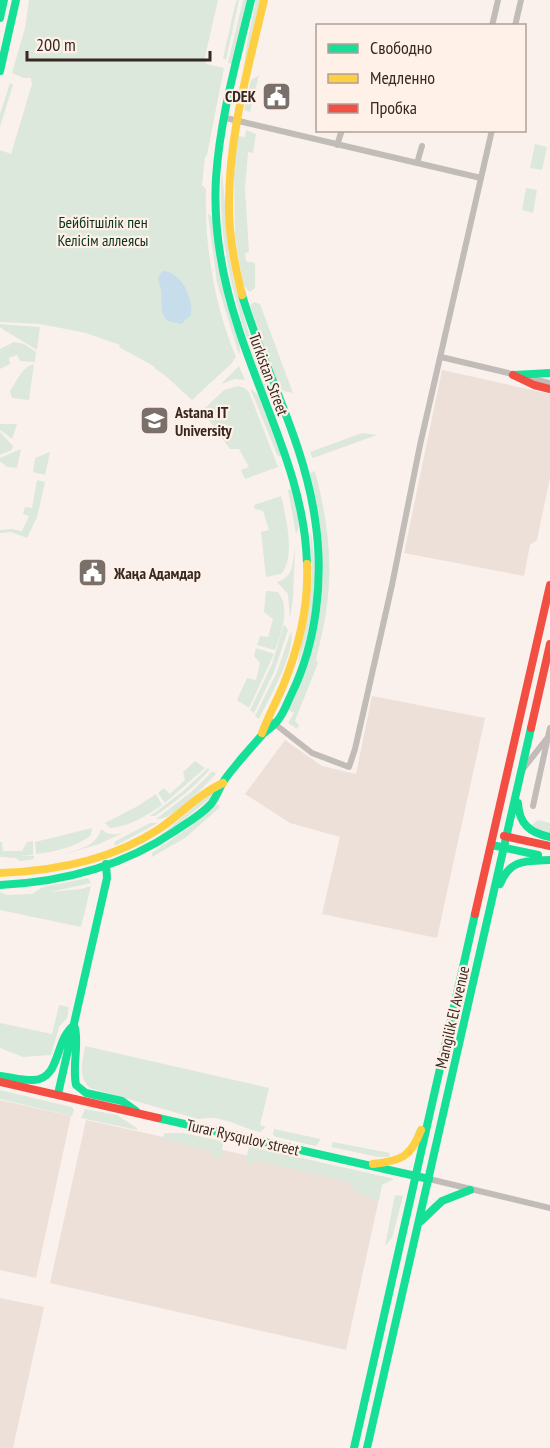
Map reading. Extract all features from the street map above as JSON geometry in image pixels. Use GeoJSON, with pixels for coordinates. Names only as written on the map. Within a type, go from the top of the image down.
{"type":"FeatureCollection","features":[{"type":"Feature","properties":{"kind":"street"},"geometry":{"type":"LineString","coordinates":[[0,18],[4,0]]}},
{"type":"Feature","properties":{"kind":"street"},"geometry":{"type":"LineString","coordinates":[[0,71],[16,0]]}},
{"type":"Feature","properties":{"kind":"street","name":"Turkistan Street"},"geometry":{"type":"LineString","coordinates":[[251,0],[219,154],[216,191],[222,264],[238,328],[293,472],[302,509],[308,554],[306,598],[298,640],[282,687],[262,734]]}},
{"type":"Feature","properties":{"kind":"street","name":"Turkistan Street"},"geometry":{"type":"LineString","coordinates":[[0,885],[59,880],[107,867],[145,850],[175,832],[216,798],[223,783],[262,734],[275,724],[297,680],[312,634],[318,596],[319,551],[314,509],[304,468],[258,348],[238,282],[230,224],[230,157],[264,0]]}},
{"type":"Feature","properties":{"kind":"street"},"geometry":{"type":"LineString","coordinates":[[492,24],[498,0]]}},
{"type":"Feature","properties":{"kind":"street"},"geometry":{"type":"LineString","coordinates":[[515,24],[521,0]]}},
{"type":"Feature","properties":{"kind":"street"},"geometry":{"type":"LineString","coordinates":[[225,118],[481,178]]}},
{"type":"Feature","properties":{"kind":"street"},"geometry":{"type":"LineString","coordinates":[[337,145],[341,132]]}},
{"type":"Feature","properties":{"kind":"street"},"geometry":{"type":"LineString","coordinates":[[267,718],[312,753],[349,767],[392,585],[420,443],[492,132]]}},
{"type":"Feature","properties":{"kind":"street"},"geometry":{"type":"LineString","coordinates":[[417,163],[422,146]]}},
{"type":"Feature","properties":{"kind":"street"},"geometry":{"type":"LineString","coordinates":[[441,357],[550,383]]}},
{"type":"Feature","properties":{"kind":"street"},"geometry":{"type":"LineString","coordinates":[[513,375],[550,373]]}},
{"type":"Feature","properties":{"kind":"street"},"geometry":{"type":"LineString","coordinates":[[513,375],[534,385],[550,389]]}},
{"type":"Feature","properties":{"kind":"street","name":"Mangilik El Avenue"},"geometry":{"type":"LineString","coordinates":[[354,1448],[550,585]]}},
{"type":"Feature","properties":{"kind":"street","name":"Mangilik El Avenue"},"geometry":{"type":"LineString","coordinates":[[367,1448],[550,644]]}},
{"type":"Feature","properties":{"kind":"street"},"geometry":{"type":"LineString","coordinates":[[533,806],[550,728]]}},
{"type":"Feature","properties":{"kind":"street"},"geometry":{"type":"LineString","coordinates":[[548,736],[520,775],[518,811],[520,819],[528,830],[550,837]]}},
{"type":"Feature","properties":{"kind":"street","name":"Turkistan Street"},"geometry":{"type":"LineString","coordinates":[[0,873],[55,869],[103,856],[158,829],[208,789],[223,783]]}},
{"type":"Feature","properties":{"kind":"street"},"geometry":{"type":"LineString","coordinates":[[495,834],[550,846]]}},
{"type":"Feature","properties":{"kind":"street"},"geometry":{"type":"LineString","coordinates":[[492,845],[550,858]]}},
{"type":"Feature","properties":{"kind":"street"},"geometry":{"type":"LineString","coordinates":[[58,1094],[107,878],[107,867],[103,856]]}},
{"type":"Feature","properties":{"kind":"street"},"geometry":{"type":"LineString","coordinates":[[489,912],[502,878],[513,865],[532,859],[550,858]]}},
{"type":"Feature","properties":{"kind":"street"},"geometry":{"type":"LineString","coordinates":[[0,1076],[38,1080],[48,1075],[54,1066],[64,1032],[74,1025]]}},
{"type":"Feature","properties":{"kind":"street"},"geometry":{"type":"LineString","coordinates":[[74,1025],[77,1045],[73,1074],[76,1085],[86,1093],[122,1101],[142,1114]]}},
{"type":"Feature","properties":{"kind":"street"},"geometry":{"type":"LineString","coordinates":[[361,1164],[399,1161],[412,1150],[418,1140],[437,1082]]}},
{"type":"Feature","properties":{"kind":"street","name":"Turar Rysqulov street"},"geometry":{"type":"LineString","coordinates":[[0,1083],[58,1094],[429,1179]]}},
{"type":"Feature","properties":{"kind":"street"},"geometry":{"type":"LineString","coordinates":[[429,1179],[550,1208]]}},
{"type":"Feature","properties":{"kind":"street"},"geometry":{"type":"LineString","coordinates":[[419,1224],[438,1202],[470,1190]]}},
{"type":"Feature","properties":{"kind":"shaded area"},"geometry":{"type":"Polygon","coordinates":[[[442,370],[550,394],[550,478],[537,540],[530,545],[524,576],[404,553],[442,370]]]}},
{"type":"Feature","properties":{"kind":"shaded area"},"geometry":{"type":"Polygon","coordinates":[[[372,696],[485,718],[437,938],[322,914],[340,837],[290,823],[245,794],[285,740],[322,766],[356,774],[372,696]]]}},
{"type":"Feature","properties":{"kind":"shaded area"},"geometry":{"type":"Polygon","coordinates":[[[0,1100],[71,1116],[36,1278],[0,1270],[0,1100]]]}},
{"type":"Feature","properties":{"kind":"shaded area"},"geometry":{"type":"Polygon","coordinates":[[[86,1120],[382,1185],[346,1350],[50,1283],[86,1120]]]}},
{"type":"Feature","properties":{"kind":"shaded area"},"geometry":{"type":"Polygon","coordinates":[[[0,1298],[44,1307],[13,1448],[0,1448],[0,1298]]]}},
{"type":"Feature","properties":{"kind":"green space","name":"Бейбітшілік пен Келісім аллеясы"},"geometry":{"type":"Polygon","coordinates":[[[29,0],[218,0],[205,57],[206,64],[224,68],[205,157],[202,185],[206,189],[207,232],[212,276],[222,318],[236,357],[192,400],[155,367],[119,347],[120,345],[86,333],[40,324],[0,322],[0,150],[11,154],[32,84],[31,78],[23,78],[12,73],[25,28],[29,0]]]}},
{"type":"Feature","properties":{"kind":"green space"},"geometry":{"type":"Polygon","coordinates":[[[239,0],[226,60],[223,58],[236,1],[239,0]]]}},
{"type":"Feature","properties":{"kind":"green space"},"geometry":{"type":"Polygon","coordinates":[[[243,0],[247,0],[232,64],[228,63],[243,0]]]}},
{"type":"Feature","properties":{"kind":"green space"},"geometry":{"type":"Polygon","coordinates":[[[256,0],[260,0],[243,70],[247,43],[256,0]]]}},
{"type":"Feature","properties":{"kind":"green space"},"geometry":{"type":"Polygon","coordinates":[[[259,75],[250,112],[244,110],[251,80],[259,75]]]}},
{"type":"Feature","properties":{"kind":"green space"},"geometry":{"type":"Polygon","coordinates":[[[10,83],[13,85],[0,127],[0,114],[10,83]]]}},
{"type":"Feature","properties":{"kind":"green space"},"geometry":{"type":"Polygon","coordinates":[[[246,130],[256,134],[253,153],[248,152],[245,189],[249,252],[245,253],[246,261],[255,263],[255,288],[250,292],[243,285],[235,236],[234,174],[238,136],[245,137],[246,130]]]}},
{"type":"Feature","properties":{"kind":"green space"},"geometry":{"type":"Polygon","coordinates":[[[535,144],[547,147],[542,170],[530,168],[535,144]]]}},
{"type":"Feature","properties":{"kind":"green space"},"geometry":{"type":"Polygon","coordinates":[[[222,170],[230,259],[250,338],[247,339],[226,256],[221,213],[222,170]]]}},
{"type":"Feature","properties":{"kind":"green space"},"geometry":{"type":"Polygon","coordinates":[[[526,188],[537,190],[533,213],[522,210],[526,188]]]}},
{"type":"Feature","properties":{"kind":"green space"},"geometry":{"type":"Polygon","coordinates":[[[208,214],[213,217],[225,298],[239,343],[239,355],[217,283],[208,214]]]}},
{"type":"Feature","properties":{"kind":"green space"},"geometry":{"type":"Polygon","coordinates":[[[254,302],[260,304],[293,393],[284,391],[277,385],[250,306],[254,302]]]}},
{"type":"Feature","properties":{"kind":"green space"},"geometry":{"type":"Polygon","coordinates":[[[0,324],[40,327],[37,350],[4,330],[0,324]]]}},
{"type":"Feature","properties":{"kind":"green space"},"geometry":{"type":"Polygon","coordinates":[[[251,340],[279,415],[265,390],[248,342],[251,340]]]}},
{"type":"Feature","properties":{"kind":"green space"},"geometry":{"type":"Polygon","coordinates":[[[14,342],[24,344],[36,352],[35,362],[20,361],[17,355],[9,358],[10,364],[0,369],[0,349],[14,342]]]}},
{"type":"Feature","properties":{"kind":"green space"},"geometry":{"type":"Polygon","coordinates":[[[34,364],[29,400],[12,398],[10,391],[23,371],[34,364]]]}},
{"type":"Feature","properties":{"kind":"green space"},"geometry":{"type":"Polygon","coordinates":[[[239,366],[245,380],[235,379],[221,384],[239,366]]]}},
{"type":"Feature","properties":{"kind":"green space"},"geometry":{"type":"Polygon","coordinates":[[[238,386],[249,392],[278,467],[245,479],[241,470],[249,467],[239,449],[230,449],[202,411],[224,390],[238,386]]]}},
{"type":"Feature","properties":{"kind":"green space"},"geometry":{"type":"Polygon","coordinates":[[[250,388],[258,395],[282,455],[278,457],[250,388]]]}},
{"type":"Feature","properties":{"kind":"green space"},"geometry":{"type":"Polygon","coordinates":[[[0,424],[17,424],[12,439],[0,430],[0,424]]]}},
{"type":"Feature","properties":{"kind":"green space"},"geometry":{"type":"Polygon","coordinates":[[[0,432],[13,446],[12,450],[0,455],[0,432]]]}},
{"type":"Feature","properties":{"kind":"green space"},"geometry":{"type":"Polygon","coordinates":[[[362,433],[377,435],[313,458],[310,452],[362,433]]]}},
{"type":"Feature","properties":{"kind":"green space"},"geometry":{"type":"Polygon","coordinates":[[[21,449],[17,468],[7,467],[0,461],[0,458],[21,449]]]}},
{"type":"Feature","properties":{"kind":"green space"},"geometry":{"type":"Polygon","coordinates":[[[50,452],[45,475],[33,472],[35,458],[50,452]]]}},
{"type":"Feature","properties":{"kind":"green space"},"geometry":{"type":"Polygon","coordinates":[[[315,471],[328,543],[329,587],[316,659],[318,663],[295,721],[299,725],[297,729],[288,723],[294,713],[288,710],[302,682],[313,647],[322,598],[320,523],[310,473],[315,471]]]}},
{"type":"Feature","properties":{"kind":"green space"},"geometry":{"type":"Polygon","coordinates":[[[37,480],[45,482],[37,517],[27,538],[11,532],[0,533],[0,530],[11,529],[22,531],[29,516],[23,514],[25,507],[32,508],[37,480]]]}},
{"type":"Feature","properties":{"kind":"green space"},"geometry":{"type":"Polygon","coordinates":[[[292,489],[299,518],[296,534],[288,490],[292,489]]]}},
{"type":"Feature","properties":{"kind":"green space"},"geometry":{"type":"Polygon","coordinates":[[[281,496],[288,537],[288,558],[281,574],[266,577],[261,532],[269,530],[263,511],[255,509],[254,505],[281,496]]]}},
{"type":"Feature","properties":{"kind":"green space"},"geometry":{"type":"Polygon","coordinates":[[[310,530],[315,565],[314,600],[303,651],[297,667],[311,589],[310,530]]]}},
{"type":"Feature","properties":{"kind":"green space"},"geometry":{"type":"Polygon","coordinates":[[[295,547],[290,619],[288,594],[277,582],[290,573],[295,547]]]}},
{"type":"Feature","properties":{"kind":"green space"},"geometry":{"type":"Polygon","coordinates":[[[266,591],[278,592],[284,606],[284,621],[275,650],[257,645],[260,636],[268,637],[273,619],[264,612],[266,591]]]}},
{"type":"Feature","properties":{"kind":"green space"},"geometry":{"type":"Polygon","coordinates":[[[284,624],[288,630],[274,672],[254,713],[250,710],[272,664],[284,624]]]}},
{"type":"Feature","properties":{"kind":"green space"},"geometry":{"type":"Polygon","coordinates":[[[291,631],[290,651],[286,663],[259,719],[255,716],[277,672],[291,631]]]}},
{"type":"Feature","properties":{"kind":"green space"},"geometry":{"type":"Polygon","coordinates":[[[256,648],[274,654],[249,708],[237,700],[247,678],[256,680],[260,663],[254,656],[256,648]]]}},
{"type":"Feature","properties":{"kind":"green space"},"geometry":{"type":"Polygon","coordinates":[[[195,761],[205,768],[165,803],[158,793],[164,788],[170,794],[185,780],[183,772],[195,761]]]}},
{"type":"Feature","properties":{"kind":"green space"},"geometry":{"type":"Polygon","coordinates":[[[208,768],[210,769],[204,776],[184,794],[155,816],[150,816],[182,792],[208,768]]]}},
{"type":"Feature","properties":{"kind":"green space"},"geometry":{"type":"Polygon","coordinates":[[[213,771],[216,774],[188,802],[171,815],[156,819],[190,793],[213,771]]]}},
{"type":"Feature","properties":{"kind":"green space"},"geometry":{"type":"Polygon","coordinates":[[[211,792],[214,795],[179,824],[160,836],[211,792]]]}},
{"type":"Feature","properties":{"kind":"green space"},"geometry":{"type":"Polygon","coordinates":[[[156,794],[162,805],[144,816],[117,827],[110,828],[105,823],[136,807],[156,794]]]}},
{"type":"Feature","properties":{"kind":"green space"},"geometry":{"type":"Polygon","coordinates":[[[217,804],[220,807],[185,838],[152,857],[152,853],[190,827],[217,804]]]}},
{"type":"Feature","properties":{"kind":"green space"},"geometry":{"type":"Polygon","coordinates":[[[538,820],[550,823],[550,834],[530,827],[538,820]]]}},
{"type":"Feature","properties":{"kind":"green space"},"geometry":{"type":"Polygon","coordinates":[[[150,823],[158,823],[115,846],[114,842],[150,823]]]}},
{"type":"Feature","properties":{"kind":"green space"},"geometry":{"type":"Polygon","coordinates":[[[92,828],[91,835],[79,843],[36,854],[35,842],[92,828]]]}},
{"type":"Feature","properties":{"kind":"green space"},"geometry":{"type":"Polygon","coordinates":[[[101,829],[112,834],[127,831],[99,844],[62,855],[91,844],[101,829]]]}},
{"type":"Feature","properties":{"kind":"green space"},"geometry":{"type":"Polygon","coordinates":[[[33,841],[33,855],[18,856],[34,856],[34,859],[20,861],[16,858],[0,857],[0,842],[2,842],[3,851],[22,851],[27,842],[33,841]]]}},
{"type":"Feature","properties":{"kind":"green space"},"geometry":{"type":"Polygon","coordinates":[[[88,878],[91,883],[50,892],[91,886],[81,927],[0,910],[0,892],[7,895],[32,894],[43,887],[88,878]]]}},
{"type":"Feature","properties":{"kind":"green space"},"geometry":{"type":"Polygon","coordinates":[[[59,1005],[69,1007],[67,1018],[59,1027],[51,1055],[23,1057],[0,1048],[0,1023],[52,1034],[59,1005]]]}},
{"type":"Feature","properties":{"kind":"green space"},"geometry":{"type":"Polygon","coordinates":[[[85,1046],[269,1088],[260,1125],[266,1127],[260,1132],[215,1118],[198,1119],[90,1088],[82,1074],[85,1046]]]}},
{"type":"Feature","properties":{"kind":"green space"},"geometry":{"type":"Polygon","coordinates":[[[0,1090],[72,1107],[74,1110],[72,1116],[0,1099],[0,1090]]]}},
{"type":"Feature","properties":{"kind":"green space"},"geometry":{"type":"Polygon","coordinates":[[[85,1109],[117,1115],[137,1130],[81,1118],[85,1109]]]}},
{"type":"Feature","properties":{"kind":"green space"},"geometry":{"type":"Polygon","coordinates":[[[274,1129],[321,1139],[316,1146],[276,1137],[273,1135],[274,1129]]]}},
{"type":"Feature","properties":{"kind":"green space"},"geometry":{"type":"Polygon","coordinates":[[[165,1133],[183,1133],[221,1141],[223,1144],[221,1157],[212,1156],[212,1151],[162,1139],[165,1133]]]}},
{"type":"Feature","properties":{"kind":"green space"},"geometry":{"type":"Polygon","coordinates":[[[333,1142],[390,1153],[389,1157],[378,1157],[331,1147],[333,1142]]]}},
{"type":"Feature","properties":{"kind":"green space"},"geometry":{"type":"Polygon","coordinates":[[[249,1146],[394,1179],[382,1185],[379,1200],[357,1192],[349,1182],[255,1160],[251,1165],[248,1164],[246,1160],[249,1146]]]}},
{"type":"Feature","properties":{"kind":"green space"},"geometry":{"type":"Polygon","coordinates":[[[395,1195],[403,1196],[392,1238],[385,1246],[395,1195]]]}},
{"type":"Feature","properties":{"kind":"water"},"geometry":{"type":"Polygon","coordinates":[[[163,271],[169,272],[181,281],[188,294],[191,315],[181,324],[168,321],[163,314],[158,279],[163,271]]]}},
{"type":"Feature","properties":{"kind":"traffic: fast"},"geometry":{"type":"LineString","coordinates":[[0,18],[4,0]]}},
{"type":"Feature","properties":{"kind":"traffic: fast"},"geometry":{"type":"LineString","coordinates":[[0,71],[16,0]]}},
{"type":"Feature","properties":{"kind":"traffic: fast"},"geometry":{"type":"LineString","coordinates":[[251,0],[221,133],[216,178],[216,217],[220,255],[233,312],[282,445],[299,503],[305,533],[307,564]]}},
{"type":"Feature","properties":{"kind":"traffic: fast"},"geometry":{"type":"LineString","coordinates":[[0,885],[69,876],[113,863],[155,844],[194,819],[211,804],[229,774],[262,735],[275,724],[300,675],[316,609],[319,564],[315,519],[310,490],[293,434],[242,295]]}},
{"type":"Feature","properties":{"kind":"traffic: fast"},"geometry":{"type":"LineString","coordinates":[[514,375],[550,373]]}},
{"type":"Feature","properties":{"kind":"traffic: fast"},"geometry":{"type":"LineString","coordinates":[[367,1448],[531,728]]}},
{"type":"Feature","properties":{"kind":"traffic: fast"},"geometry":{"type":"LineString","coordinates":[[518,803],[523,822],[531,830],[550,837]]}},
{"type":"Feature","properties":{"kind":"traffic: fast"},"geometry":{"type":"LineString","coordinates":[[492,845],[538,855]]}},
{"type":"Feature","properties":{"kind":"traffic: fast"},"geometry":{"type":"LineString","coordinates":[[500,884],[509,870],[520,863],[550,860]]}},
{"type":"Feature","properties":{"kind":"traffic: fast"},"geometry":{"type":"LineString","coordinates":[[58,1094],[107,878],[106,864]]}},
{"type":"Feature","properties":{"kind":"traffic: fast"},"geometry":{"type":"LineString","coordinates":[[354,1448],[475,914]]}},
{"type":"Feature","properties":{"kind":"traffic: fast"},"geometry":{"type":"LineString","coordinates":[[0,1076],[30,1080],[43,1078],[49,1073],[63,1040],[74,1025]]}},
{"type":"Feature","properties":{"kind":"traffic: fast"},"geometry":{"type":"LineString","coordinates":[[75,1028],[76,1085],[86,1093],[122,1101],[136,1111]]}},
{"type":"Feature","properties":{"kind":"traffic: fast"},"geometry":{"type":"LineString","coordinates":[[158,1118],[429,1179]]}},
{"type":"Feature","properties":{"kind":"traffic: fast"},"geometry":{"type":"LineString","coordinates":[[421,1221],[442,1201],[470,1190]]}},
{"type":"Feature","properties":{"kind":"traffic: slow"},"geometry":{"type":"LineString","coordinates":[[242,295],[230,231],[230,182],[235,130],[264,0]]}},
{"type":"Feature","properties":{"kind":"traffic: slow"},"geometry":{"type":"LineString","coordinates":[[262,733],[283,686],[298,641],[305,611],[307,564]]}},
{"type":"Feature","properties":{"kind":"traffic: slow"},"geometry":{"type":"LineString","coordinates":[[0,873],[63,866],[122,849],[159,829],[198,798],[223,783]]}},
{"type":"Feature","properties":{"kind":"traffic: slow"},"geometry":{"type":"LineString","coordinates":[[373,1164],[404,1156],[413,1146],[421,1130]]}},
{"type":"Feature","properties":{"kind":"traffic: jam"},"geometry":{"type":"LineString","coordinates":[[513,375],[534,385],[550,389]]}},
{"type":"Feature","properties":{"kind":"traffic: jam"},"geometry":{"type":"LineString","coordinates":[[475,914],[550,585]]}},
{"type":"Feature","properties":{"kind":"traffic: jam"},"geometry":{"type":"LineString","coordinates":[[531,728],[550,644]]}},
{"type":"Feature","properties":{"kind":"traffic: jam"},"geometry":{"type":"LineString","coordinates":[[504,836],[550,846]]}},
{"type":"Feature","properties":{"kind":"traffic: jam"},"geometry":{"type":"LineString","coordinates":[[0,1082],[158,1118]]}},
{"type":"Feature","properties":{"kind":"place","name":"CDEK"},"geometry":{"type":"Point","coordinates":[277,96]}},
{"type":"Feature","properties":{"kind":"place","name":"Astana IT University"},"geometry":{"type":"Point","coordinates":[154,421]}},
{"type":"Feature","properties":{"kind":"place","name":"Жаңа Адамдар"},"geometry":{"type":"Point","coordinates":[93,573]}}]}
